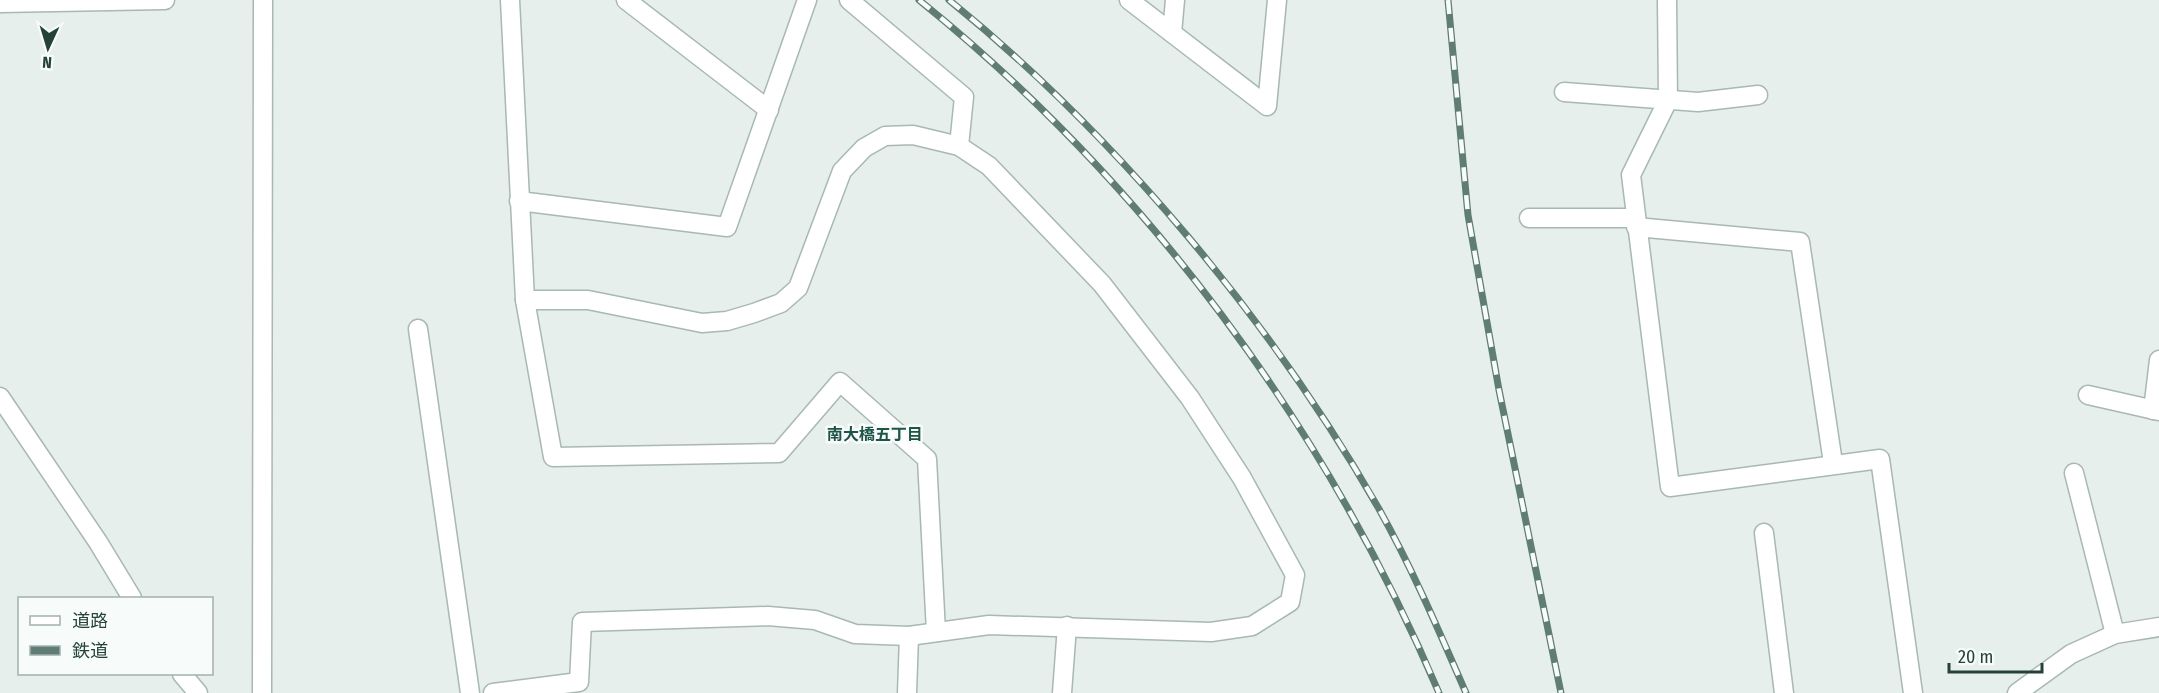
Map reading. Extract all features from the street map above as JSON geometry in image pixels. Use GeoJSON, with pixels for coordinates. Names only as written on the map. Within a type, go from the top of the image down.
{"type":"FeatureCollection","features":[{"type":"Feature","properties":{"kind":"street"},"geometry":{"type":"LineString","coordinates":[[0,3],[165,0]]}},
{"type":"Feature","properties":{"kind":"street"},"geometry":{"type":"LineString","coordinates":[[262,693],[263,0]]}},
{"type":"Feature","properties":{"kind":"street"},"geometry":{"type":"LineString","coordinates":[[510,0],[525,300],[553,458],[779,453],[840,382],[927,459],[936,632]]}},
{"type":"Feature","properties":{"kind":"street"},"geometry":{"type":"LineString","coordinates":[[626,0],[769,110]]}},
{"type":"Feature","properties":{"kind":"street"},"geometry":{"type":"LineString","coordinates":[[519,201],[727,227],[807,0]]}},
{"type":"Feature","properties":{"kind":"street"},"geometry":{"type":"LineString","coordinates":[[849,0],[964,97],[959,146]]}},
{"type":"Feature","properties":{"kind":"street"},"geometry":{"type":"LineString","coordinates":[[1129,0],[1267,106],[1277,0]]}},
{"type":"Feature","properties":{"kind":"street"},"geometry":{"type":"LineString","coordinates":[[1172,33],[1175,0]]}},
{"type":"Feature","properties":{"kind":"street"},"geometry":{"type":"LineString","coordinates":[[1667,0],[1668,100],[1631,175],[1670,487],[1833,463],[1880,459],[1913,693]]}},
{"type":"Feature","properties":{"kind":"street"},"geometry":{"type":"LineString","coordinates":[[1564,92],[1698,102],[1758,95]]}},
{"type":"Feature","properties":{"kind":"street"},"geometry":{"type":"LineString","coordinates":[[493,693],[579,682],[582,622],[768,616],[815,620],[855,634],[909,636],[989,625],[1211,632],[1252,626],[1290,602],[1295,575],[1242,478],[1190,398],[1102,284],[989,166],[959,146],[913,135],[885,136],[864,148],[842,171],[798,288],[781,303],[754,313],[727,321],[702,323],[588,300],[525,300]]}},
{"type":"Feature","properties":{"kind":"street"},"geometry":{"type":"LineString","coordinates":[[1529,218],[1636,222],[1800,242],[1833,463]]}},
{"type":"Feature","properties":{"kind":"street"},"geometry":{"type":"LineString","coordinates":[[418,329],[470,693]]}},
{"type":"Feature","properties":{"kind":"street"},"geometry":{"type":"LineString","coordinates":[[2088,395],[2156,411],[2159,360]]}},
{"type":"Feature","properties":{"kind":"street"},"geometry":{"type":"LineString","coordinates":[[0,398],[98,542],[131,597]]}},
{"type":"Feature","properties":{"kind":"street"},"geometry":{"type":"LineString","coordinates":[[2074,473],[2115,634]]}},
{"type":"Feature","properties":{"kind":"street"},"geometry":{"type":"LineString","coordinates":[[1764,533],[1784,693]]}},
{"type":"Feature","properties":{"kind":"street"},"geometry":{"type":"LineString","coordinates":[[1062,693],[1067,626]]}},
{"type":"Feature","properties":{"kind":"street"},"geometry":{"type":"LineString","coordinates":[[2017,693],[2071,654],[2115,634],[2159,627]]}},
{"type":"Feature","properties":{"kind":"street"},"geometry":{"type":"LineString","coordinates":[[907,693],[909,636]]}},
{"type":"Feature","properties":{"kind":"street"},"geometry":{"type":"LineString","coordinates":[[183,675],[198,693]]}},
{"type":"Feature","properties":{"kind":"railway"},"geometry":{"type":"LineString","coordinates":[[919,0],[1002,71],[1080,148],[1153,229],[1221,315],[1284,404],[1342,497],[1393,594],[1439,693]]}},
{"type":"Feature","properties":{"kind":"railway"},"geometry":{"type":"LineString","coordinates":[[949,0],[1011,53],[1072,110],[1130,171],[1187,235],[1291,370],[1337,439],[1391,531],[1466,693]]}},
{"type":"Feature","properties":{"kind":"railway"},"geometry":{"type":"LineString","coordinates":[[1448,0],[1468,215],[1499,390],[1561,693]]}},
{"type":"Feature","properties":{"kind":"district","name":"南大橋五丁目"},"geometry":{"type":"Point","coordinates":[875,434]}}]}
